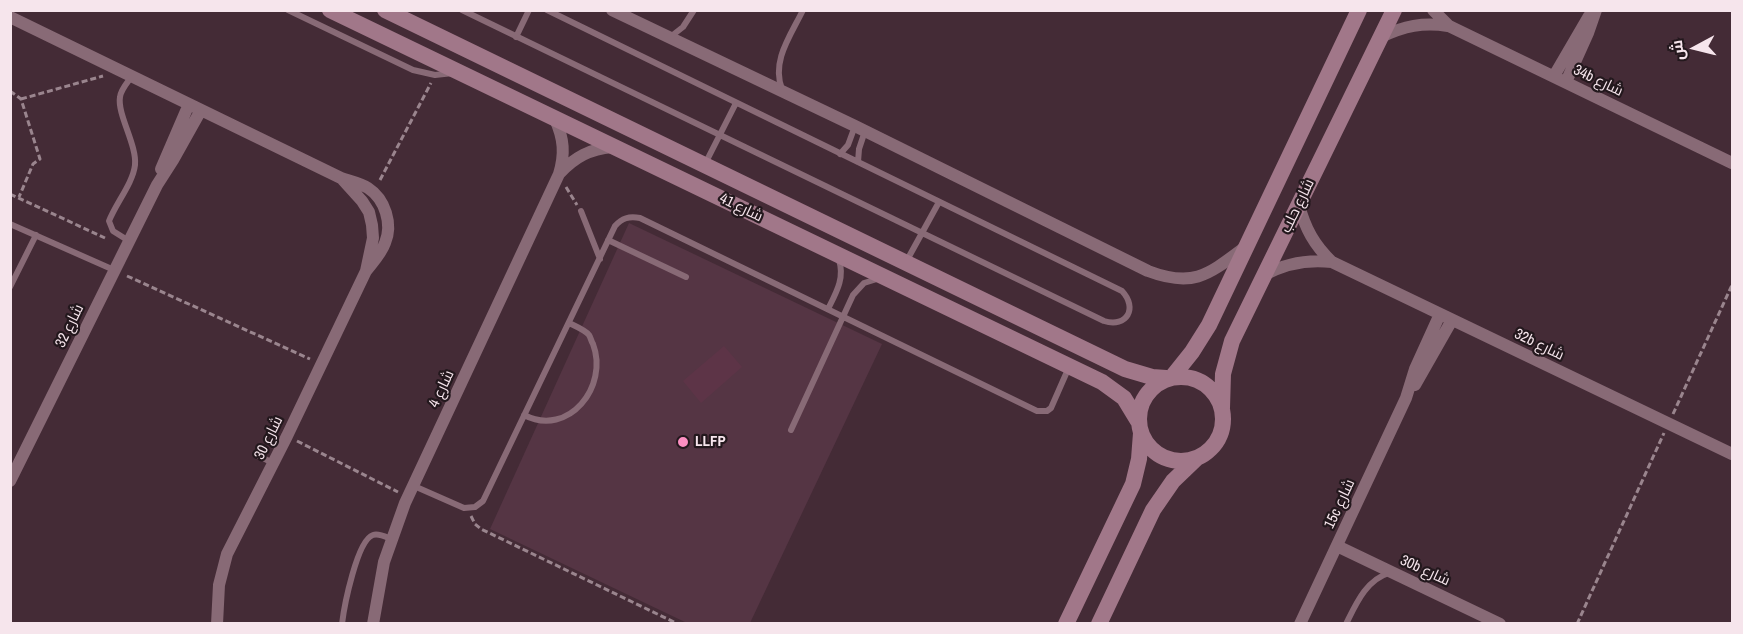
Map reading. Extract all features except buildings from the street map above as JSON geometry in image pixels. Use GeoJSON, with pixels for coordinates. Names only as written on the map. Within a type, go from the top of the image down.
{"type":"FeatureCollection","features":[{"type":"Feature","properties":{"kind":"street","name":"شارع 41"},"geometry":{"type":"LineString","coordinates":[[330,10],[1070,366],[1114,389],[1124,398],[1140,427]]}},
{"type":"Feature","properties":{"kind":"street","name":"شارع 41"},"geometry":{"type":"LineString","coordinates":[[385,10],[1125,369],[1152,377],[1169,378]]}},
{"type":"Feature","properties":{"kind":"street"},"geometry":{"type":"LineString","coordinates":[[612,10],[1137,266],[1166,278],[1186,279],[1205,275],[1248,246]]}},
{"type":"Feature","properties":{"kind":"street","name":"شارع حلب"},"geometry":{"type":"LineString","coordinates":[[1169,378],[1192,352],[1209,325],[1359,10]]}},
{"type":"Feature","properties":{"kind":"street","name":"شارع حلب"},"geometry":{"type":"LineString","coordinates":[[1222,408],[1223,374],[1232,341],[1394,10]]}},
{"type":"Feature","properties":{"kind":"street","name":"34b شارع"},"geometry":{"type":"LineString","coordinates":[[1433,10],[1449,26]]}},
{"type":"Feature","properties":{"kind":"street"},"geometry":{"type":"LineString","coordinates":[[1554,76],[1581,29],[1595,10]]}},
{"type":"Feature","properties":{"kind":"street"},"geometry":{"type":"LineString","coordinates":[[1566,82],[1588,33],[1595,10]]}},
{"type":"Feature","properties":{"kind":"street","name":"شارع 30"},"geometry":{"type":"LineString","coordinates":[[10,17],[369,189],[384,207],[388,219],[386,242],[366,271],[287,436],[271,462],[227,554],[219,585],[217,624]]}},
{"type":"Feature","properties":{"kind":"street","name":"34b شارع"},"geometry":{"type":"LineString","coordinates":[[1381,37],[1397,29],[1414,25],[1432,23],[1449,26],[1732,163]]}},
{"type":"Feature","properties":{"kind":"street","name":"شارع 32"},"geometry":{"type":"LineString","coordinates":[[157,185],[166,156],[189,104]]}},
{"type":"Feature","properties":{"kind":"street","name":"شارع 32"},"geometry":{"type":"LineString","coordinates":[[12,477],[157,185],[201,110]]}},
{"type":"Feature","properties":{"kind":"street","name":"شارع 4"},"geometry":{"type":"LineString","coordinates":[[373,624],[379,585],[391,538],[410,491],[559,174],[564,146],[555,119]]}},
{"type":"Feature","properties":{"kind":"street","name":"شارع 4"},"geometry":{"type":"LineString","coordinates":[[559,174],[583,154],[597,148],[612,147]]}},
{"type":"Feature","properties":{"kind":"street","name":"شارع 30"},"geometry":{"type":"LineString","coordinates":[[341,177],[369,212],[373,238],[366,271]]}},
{"type":"Feature","properties":{"kind":"street","name":"32b شارع"},"geometry":{"type":"LineString","coordinates":[[1299,205],[1313,242],[1332,262]]}},
{"type":"Feature","properties":{"kind":"street","name":"32b شارع"},"geometry":{"type":"LineString","coordinates":[[1264,276],[1276,269],[1303,261],[1332,262],[1732,454]]}},
{"type":"Feature","properties":{"kind":"street","name":"15c شارع"},"geometry":{"type":"LineString","coordinates":[[1300,624],[1406,398],[1418,362],[1440,314]]}},
{"type":"Feature","properties":{"kind":"street","name":"15c شارع"},"geometry":{"type":"LineString","coordinates":[[1406,398],[1423,373],[1452,320]]}},
{"type":"Feature","properties":{"kind":"street"},"geometry":{"type":"LineString","coordinates":[[1066,624],[1133,484],[1139,459],[1139,410],[1149,391],[1157,383],[1169,378],[1183,376],[1193,378],[1212,389],[1222,408],[1223,420],[1216,442],[1209,451],[1188,461],[1164,458],[1154,452],[1146,443],[1140,427]]}},
{"type":"Feature","properties":{"kind":"street"},"geometry":{"type":"LineString","coordinates":[[1099,624],[1153,510],[1173,482],[1199,457]]}},
{"type":"Feature","properties":{"kind":"street","name":"30b شارع"},"geometry":{"type":"LineString","coordinates":[[1337,546],[1500,624]]}},
{"type":"Feature","properties":{"kind":"lane"},"geometry":{"type":"LineString","coordinates":[[288,10],[413,70],[435,75],[458,72]]}},
{"type":"Feature","properties":{"kind":"lane"},"geometry":{"type":"LineString","coordinates":[[462,10],[1104,321],[1113,324],[1128,315],[1130,307],[1128,298],[1122,291],[547,10]]}},
{"type":"Feature","properties":{"kind":"lane"},"geometry":{"type":"LineString","coordinates":[[516,37],[529,10]]}},
{"type":"Feature","properties":{"kind":"lane"},"geometry":{"type":"LineString","coordinates":[[669,38],[683,27],[694,10]]}},
{"type":"Feature","properties":{"kind":"lane"},"geometry":{"type":"LineString","coordinates":[[783,92],[778,73],[779,63],[803,10]]}},
{"type":"Feature","properties":{"kind":"lane"},"geometry":{"type":"LineString","coordinates":[[127,74],[120,102],[135,164],[132,175],[109,221],[113,231],[127,244]]}},
{"type":"Feature","properties":{"kind":"lane"},"geometry":{"type":"LineString","coordinates":[[705,165],[736,103]]}},
{"type":"Feature","properties":{"kind":"lane"},"geometry":{"type":"LineString","coordinates":[[840,154],[860,129]]}},
{"type":"Feature","properties":{"kind":"lane"},"geometry":{"type":"LineString","coordinates":[[858,162],[860,129]]}},
{"type":"Feature","properties":{"kind":"lane"},"geometry":{"type":"LineString","coordinates":[[906,263],[939,202]]}},
{"type":"Feature","properties":{"kind":"lane"},"geometry":{"type":"LineString","coordinates":[[580,212],[600,259]]}},
{"type":"Feature","properties":{"kind":"lane"},"geometry":{"type":"LineString","coordinates":[[410,491],[464,508],[476,507],[483,501],[615,226],[620,220],[633,216],[1037,411],[1047,411],[1051,408],[1070,366]]}},
{"type":"Feature","properties":{"kind":"lane"},"geometry":{"type":"LineString","coordinates":[[10,224],[114,270]]}},
{"type":"Feature","properties":{"kind":"lane"},"geometry":{"type":"LineString","coordinates":[[10,287],[36,235]]}},
{"type":"Feature","properties":{"kind":"lane"},"geometry":{"type":"LineString","coordinates":[[608,240],[686,277]]}},
{"type":"Feature","properties":{"kind":"lane"},"geometry":{"type":"LineString","coordinates":[[828,309],[842,277],[842,268],[836,254]]}},
{"type":"Feature","properties":{"kind":"lane"},"geometry":{"type":"LineString","coordinates":[[791,430],[853,295],[864,283],[887,279]]}},
{"type":"Feature","properties":{"kind":"lane"},"geometry":{"type":"LineString","coordinates":[[524,415],[541,422],[567,416],[581,405],[592,389],[597,371],[596,353],[589,335],[569,323]]}},
{"type":"Feature","properties":{"kind":"lane"},"geometry":{"type":"LineString","coordinates":[[259,457],[271,462]]}},
{"type":"Feature","properties":{"kind":"lane"},"geometry":{"type":"LineString","coordinates":[[342,624],[350,583],[366,542],[376,535],[391,538]]}},
{"type":"Feature","properties":{"kind":"lane"},"geometry":{"type":"LineString","coordinates":[[1346,624],[1374,579],[1392,572]]}},
{"type":"Feature","properties":{"kind":"path"},"geometry":{"type":"LineString","coordinates":[[21,99],[127,74]]}},
{"type":"Feature","properties":{"kind":"path"},"geometry":{"type":"LineString","coordinates":[[369,189],[383,177],[435,75]]}},
{"type":"Feature","properties":{"kind":"path"},"geometry":{"type":"LineString","coordinates":[[10,90],[21,99],[40,159],[33,164],[18,198]]}},
{"type":"Feature","properties":{"kind":"path"},"geometry":{"type":"LineString","coordinates":[[559,174],[580,212]]}},
{"type":"Feature","properties":{"kind":"path"},"geometry":{"type":"LineString","coordinates":[[10,194],[127,244]]}},
{"type":"Feature","properties":{"kind":"path"},"geometry":{"type":"LineString","coordinates":[[114,270],[322,364]]}},
{"type":"Feature","properties":{"kind":"path"},"geometry":{"type":"LineString","coordinates":[[1578,624],[1732,285]]}},
{"type":"Feature","properties":{"kind":"path"},"geometry":{"type":"LineString","coordinates":[[287,436],[410,491]]}},
{"type":"Feature","properties":{"kind":"path"},"geometry":{"type":"LineString","coordinates":[[470,508],[475,524],[481,529],[678,624]]}},
{"type":"Feature","properties":{"kind":"shaded area"},"geometry":{"type":"Polygon","coordinates":[[[629,223],[882,344],[750,623],[687,623],[490,529],[629,223]]]}},
{"type":"Feature","properties":{"kind":"shaded area"},"geometry":{"type":"Polygon","coordinates":[[[724,346],[742,367],[701,403],[683,381],[724,346]]]}},
{"type":"Feature","properties":{"kind":"place","name":"LLFP"},"geometry":{"type":"Point","coordinates":[683,442]}}]}
